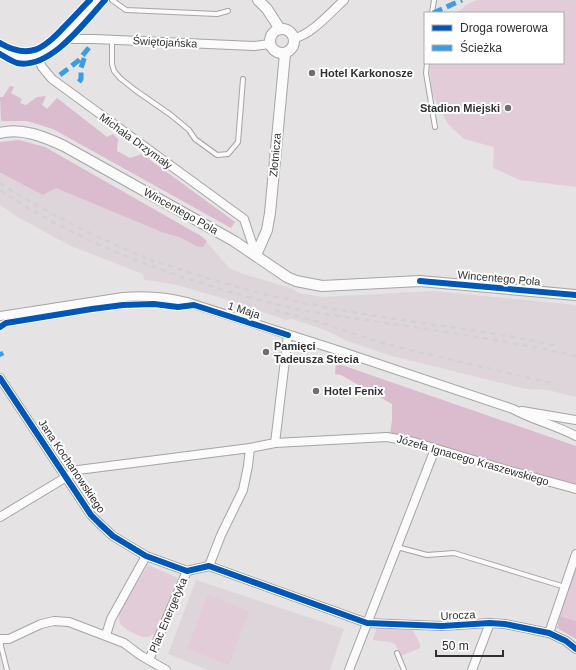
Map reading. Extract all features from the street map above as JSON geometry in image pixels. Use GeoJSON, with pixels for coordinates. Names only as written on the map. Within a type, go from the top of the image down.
{"type":"FeatureCollection","features":[{"type":"Feature","properties":{"kind":"street"},"geometry":{"type":"LineString","coordinates":[[0,48],[17,56],[24,57],[37,55],[49,49],[98,0]]}},
{"type":"Feature","properties":{"kind":"street"},"geometry":{"type":"LineString","coordinates":[[258,0],[267,9],[280,29]]}},
{"type":"Feature","properties":{"kind":"street"},"geometry":{"type":"LineString","coordinates":[[294,38],[300,37],[313,28],[344,0]]}},
{"type":"Feature","properties":{"kind":"street"},"geometry":{"type":"LineString","coordinates":[[280,29],[289,31],[294,38],[294,46],[285,54],[276,52],[270,44],[272,34],[276,30],[280,29]]}},
{"type":"Feature","properties":{"kind":"street","name":"Świętojańska"},"geometry":{"type":"LineString","coordinates":[[60,39],[94,39],[254,46],[270,44]]}},
{"type":"Feature","properties":{"kind":"street","name":"Złotnicza"},"geometry":{"type":"LineString","coordinates":[[256,255],[267,230],[270,213],[285,54]]}},
{"type":"Feature","properties":{"kind":"street","name":"Michała Drzymały"},"geometry":{"type":"LineString","coordinates":[[37,55],[42,67],[52,79],[244,219],[256,255]]}},
{"type":"Feature","properties":{"kind":"street","name":"Wincentego Pola"},"geometry":{"type":"LineString","coordinates":[[0,133],[23,132],[57,142],[212,228],[256,255],[287,277],[296,281],[322,286],[420,281],[576,294]]}},
{"type":"Feature","properties":{"kind":"street","name":"1 Maja"},"geometry":{"type":"LineString","coordinates":[[0,316],[112,298],[141,295],[156,296],[187,302],[513,409],[526,416],[574,433]]}},
{"type":"Feature","properties":{"kind":"street"},"geometry":{"type":"LineString","coordinates":[[275,442],[288,335]]}},
{"type":"Feature","properties":{"kind":"street","name":"Jana Kochanowskiego"},"geometry":{"type":"LineString","coordinates":[[0,378],[91,514],[100,524],[113,536],[146,556],[187,571]]}},
{"type":"Feature","properties":{"kind":"street"},"geometry":{"type":"LineString","coordinates":[[513,409],[576,420]]}},
{"type":"Feature","properties":{"kind":"street","name":"Józefa Ignacego Kraszewskiego"},"geometry":{"type":"LineString","coordinates":[[0,517],[78,470],[250,448],[275,442],[387,437],[414,442],[576,489]]}},
{"type":"Feature","properties":{"kind":"street"},"geometry":{"type":"LineString","coordinates":[[209,566],[221,535],[242,490],[248,466],[250,448]]}},
{"type":"Feature","properties":{"kind":"street"},"geometry":{"type":"LineString","coordinates":[[348,670],[435,449]]}},
{"type":"Feature","properties":{"kind":"street"},"geometry":{"type":"LineString","coordinates":[[549,633],[576,554]]}},
{"type":"Feature","properties":{"kind":"street"},"geometry":{"type":"LineString","coordinates":[[106,635],[111,619],[146,556]]}},
{"type":"Feature","properties":{"kind":"street"},"geometry":{"type":"LineString","coordinates":[[187,571],[209,566],[367,622]]}},
{"type":"Feature","properties":{"kind":"street","name":"Plac Energetyka"},"geometry":{"type":"LineString","coordinates":[[149,660],[187,571]]}},
{"type":"Feature","properties":{"kind":"street"},"geometry":{"type":"LineString","coordinates":[[1,639],[9,639],[41,624],[54,621],[76,623],[124,643],[140,655],[166,670]]}},
{"type":"Feature","properties":{"kind":"street","name":"Urocza"},"geometry":{"type":"LineString","coordinates":[[367,622],[442,626],[490,623],[505,624],[549,633],[566,641],[576,649]]}},
{"type":"Feature","properties":{"kind":"street"},"geometry":{"type":"LineString","coordinates":[[472,670],[490,623]]}},
{"type":"Feature","properties":{"kind":"lane"},"geometry":{"type":"LineString","coordinates":[[112,0],[126,10],[217,14],[228,11]]}},
{"type":"Feature","properties":{"kind":"lane"},"geometry":{"type":"LineString","coordinates":[[432,12],[434,0]]}},
{"type":"Feature","properties":{"kind":"lane"},"geometry":{"type":"LineString","coordinates":[[112,44],[112,64],[114,71],[120,78],[171,115],[189,130],[195,139],[217,155],[228,154],[238,142],[243,79]]}},
{"type":"Feature","properties":{"kind":"lane"},"geometry":{"type":"LineString","coordinates":[[427,64],[426,73],[435,127]]}},
{"type":"Feature","properties":{"kind":"lane"},"geometry":{"type":"LineString","coordinates":[[397,546],[427,555],[454,553],[565,587]]}},
{"type":"Feature","properties":{"kind":"lane"},"geometry":{"type":"LineString","coordinates":[[1,639],[1,646],[7,670]]}},
{"type":"Feature","properties":{"kind":"lane"},"geometry":{"type":"LineString","coordinates":[[397,653],[404,670]]}},
{"type":"Feature","properties":{"kind":"shaded area","name":"Stadion Miejski"},"geometry":{"type":"Polygon","coordinates":[[[477,0],[576,0],[576,187],[520,180],[493,168],[494,147],[464,139],[448,124],[431,92],[430,64],[564,64],[564,12],[458,12],[466,5],[477,0]]]}},
{"type":"Feature","properties":{"kind":"shaded area"},"geometry":{"type":"Polygon","coordinates":[[[10,86],[14,87],[11,93],[22,99],[20,103],[26,105],[37,97],[46,96],[42,105],[47,109],[57,98],[107,137],[113,134],[118,139],[117,151],[130,158],[142,154],[235,222],[231,228],[53,129],[27,121],[1,121],[0,97],[3,97],[10,86]]]}},
{"type":"Feature","properties":{"kind":"shaded area"},"geometry":{"type":"Polygon","coordinates":[[[19,140],[45,147],[201,236],[207,241],[203,247],[196,246],[182,238],[162,232],[56,188],[43,195],[3,174],[0,172],[0,142],[19,140]]]}},
{"type":"Feature","properties":{"kind":"shaded area"},"geometry":{"type":"Polygon","coordinates":[[[0,144],[204,239],[229,268],[243,274],[291,288],[299,293],[322,297],[433,291],[576,305],[576,397],[548,390],[526,389],[392,356],[345,340],[325,330],[292,319],[286,320],[238,303],[188,288],[144,280],[143,274],[71,246],[21,219],[0,205],[0,144]]]}},
{"type":"Feature","properties":{"kind":"shaded area"},"geometry":{"type":"Polygon","coordinates":[[[336,363],[576,446],[576,484],[437,446],[412,437],[390,433],[392,404],[341,375],[335,374],[336,363]]]}},
{"type":"Feature","properties":{"kind":"shaded area"},"geometry":{"type":"Polygon","coordinates":[[[576,554],[576,621],[556,615],[576,554]]]}},
{"type":"Feature","properties":{"kind":"shaded area"},"geometry":{"type":"Polygon","coordinates":[[[148,565],[178,578],[158,631],[148,637],[144,637],[121,625],[119,613],[148,565]]]}},
{"type":"Feature","properties":{"kind":"shaded area"},"geometry":{"type":"Polygon","coordinates":[[[196,580],[344,629],[330,670],[208,670],[168,654],[196,580]]]}},
{"type":"Feature","properties":{"kind":"shaded area"},"geometry":{"type":"Polygon","coordinates":[[[208,595],[249,611],[229,665],[187,649],[208,595]]]}},
{"type":"Feature","properties":{"kind":"shaded area"},"geometry":{"type":"Polygon","coordinates":[[[560,616],[576,621],[576,639],[557,628],[560,616]]]}},
{"type":"Feature","properties":{"kind":"shaded area"},"geometry":{"type":"Polygon","coordinates":[[[377,627],[412,629],[420,644],[420,648],[401,656],[395,644],[373,640],[377,627]]]}},
{"type":"Feature","properties":{"kind":"railway"},"geometry":{"type":"LineString","coordinates":[[0,183],[37,206],[76,226],[155,262]]}},
{"type":"Feature","properties":{"kind":"railway"},"geometry":{"type":"LineString","coordinates":[[0,190],[53,222],[108,249],[165,271],[233,293],[297,309],[495,340],[576,356]]}},
{"type":"Feature","properties":{"kind":"railway"},"geometry":{"type":"LineString","coordinates":[[149,259],[239,288],[276,297],[328,308],[525,339],[558,346]]}},
{"type":"Feature","properties":{"kind":"railway"},"geometry":{"type":"LineString","coordinates":[[275,310],[319,322],[401,348],[551,383]]}},
{"type":"Feature","properties":{"kind":"marked path"},"geometry":{"type":"LineString","coordinates":[[435,12],[462,0]]}},
{"type":"Feature","properties":{"kind":"marked path"},"geometry":{"type":"LineString","coordinates":[[60,75],[78,61],[92,44]]}},
{"type":"Feature","properties":{"kind":"marked path"},"geometry":{"type":"LineString","coordinates":[[79,82],[81,79],[81,68],[85,56]]}},
{"type":"Feature","properties":{"kind":"marked path"},"geometry":{"type":"LineString","coordinates":[[0,352],[2,356]]}},
{"type":"Feature","properties":{"kind":"cycle path"},"geometry":{"type":"LineString","coordinates":[[0,43],[19,51],[35,50],[43,46],[57,35],[90,0]]}},
{"type":"Feature","properties":{"kind":"cycle path"},"geometry":{"type":"LineString","coordinates":[[0,54],[17,63],[29,63],[42,59],[54,52],[66,42],[105,0]]}},
{"type":"Feature","properties":{"kind":"cycle path"},"geometry":{"type":"LineString","coordinates":[[420,281],[576,295]]}},
{"type":"Feature","properties":{"kind":"cycle path"},"geometry":{"type":"LineString","coordinates":[[0,327],[6,323],[123,305],[154,304],[178,307],[194,305],[288,335]]}},
{"type":"Feature","properties":{"kind":"cycle path"},"geometry":{"type":"LineString","coordinates":[[0,378],[91,515],[113,536],[146,556],[187,571],[209,566],[367,623],[442,626],[490,623],[505,624],[549,633],[566,641],[576,649]]}},
{"type":"Feature","properties":{"kind":"place","name":"Hotel Karkonosze"},"geometry":{"type":"Point","coordinates":[312,73]}},
{"type":"Feature","properties":{"kind":"place","name":"Stadion Miejski"},"geometry":{"type":"Point","coordinates":[508,108]}},
{"type":"Feature","properties":{"kind":"place","name":"Pamięci Tadeusza Stecia"},"geometry":{"type":"Point","coordinates":[266,352]}},
{"type":"Feature","properties":{"kind":"place","name":"Hotel Fenix"},"geometry":{"type":"Point","coordinates":[316,391]}}]}
